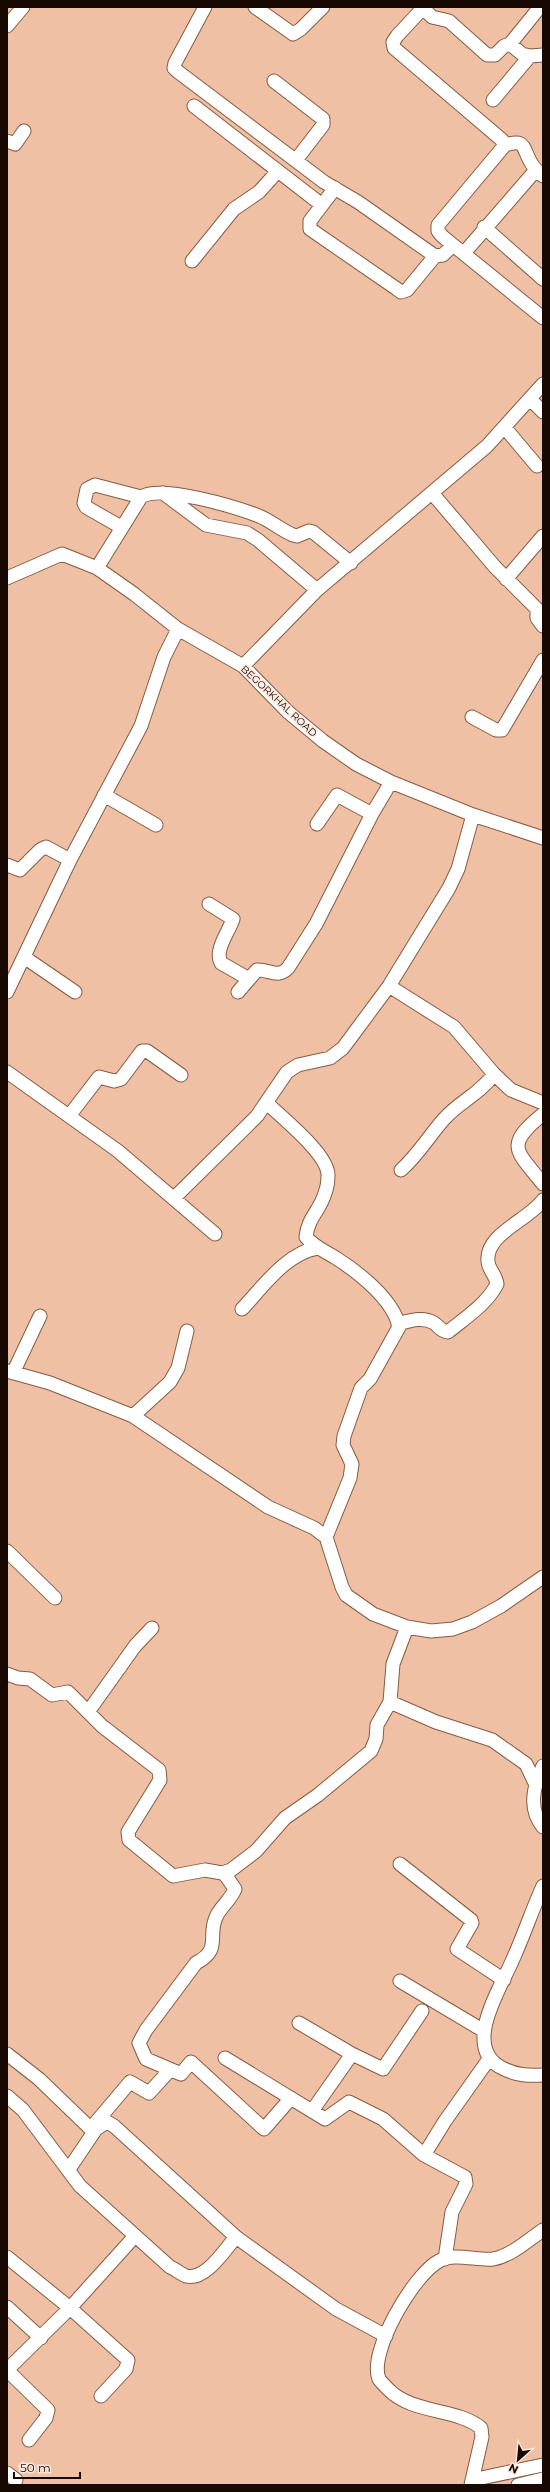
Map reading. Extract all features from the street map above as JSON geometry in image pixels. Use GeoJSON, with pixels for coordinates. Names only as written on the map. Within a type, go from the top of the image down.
{"type":"FeatureCollection","features":[{"type":"Feature","properties":{"kind":"street"},"geometry":{"type":"LineString","coordinates":[[7,26],[23,7]]}},
{"type":"Feature","properties":{"kind":"street"},"geometry":{"type":"LineString","coordinates":[[205,7],[174,68],[296,160],[435,256],[443,255],[459,249],[484,228],[539,173],[521,144],[515,142],[505,145],[438,225],[438,230],[442,236],[459,249],[543,318]]}},
{"type":"Feature","properties":{"kind":"street"},"geometry":{"type":"LineString","coordinates":[[255,7],[293,34],[301,30],[323,7]]}},
{"type":"Feature","properties":{"kind":"street"},"geometry":{"type":"LineString","coordinates":[[505,145],[497,136],[394,48],[393,42],[424,7],[432,17],[449,21],[487,55],[495,55],[504,46],[510,44],[540,7]]}},
{"type":"Feature","properties":{"kind":"street"},"geometry":{"type":"LineString","coordinates":[[510,44],[522,54],[539,54]]}},
{"type":"Feature","properties":{"kind":"street"},"geometry":{"type":"LineString","coordinates":[[493,100],[539,54]]}},
{"type":"Feature","properties":{"kind":"street"},"geometry":{"type":"LineString","coordinates":[[274,81],[323,119],[323,125],[296,160]]}},
{"type":"Feature","properties":{"kind":"street"},"geometry":{"type":"LineString","coordinates":[[194,106],[322,205]]}},
{"type":"Feature","properties":{"kind":"street"},"geometry":{"type":"LineString","coordinates":[[7,141],[15,144],[18,142],[24,131]]}},
{"type":"Feature","properties":{"kind":"street"},"geometry":{"type":"LineString","coordinates":[[192,261],[234,209],[259,192],[278,171]]}},
{"type":"Feature","properties":{"kind":"street"},"geometry":{"type":"LineString","coordinates":[[335,188],[310,221],[310,229],[401,292],[407,290],[435,256]]}},
{"type":"Feature","properties":{"kind":"street"},"geometry":{"type":"LineString","coordinates":[[484,228],[543,279]]}},
{"type":"Feature","properties":{"kind":"street"},"geometry":{"type":"LineString","coordinates":[[243,666],[317,590],[351,563],[505,428],[543,384]]}},
{"type":"Feature","properties":{"kind":"street"},"geometry":{"type":"LineString","coordinates":[[530,400],[543,412]]}},
{"type":"Feature","properties":{"kind":"street"},"geometry":{"type":"LineString","coordinates":[[505,428],[537,466]]}},
{"type":"Feature","properties":{"kind":"street"},"geometry":{"type":"LineString","coordinates":[[121,527],[86,507],[84,502],[87,489],[95,485],[141,497]]}},
{"type":"Feature","properties":{"kind":"street"},"geometry":{"type":"LineString","coordinates":[[97,568],[141,497],[153,492],[194,497],[259,516],[293,536],[297,536],[309,530],[351,563]]}},
{"type":"Feature","properties":{"kind":"street"},"geometry":{"type":"LineString","coordinates":[[163,493],[206,525],[247,533],[258,540],[317,590]]}},
{"type":"Feature","properties":{"kind":"street"},"geometry":{"type":"LineString","coordinates":[[432,493],[506,579],[537,609],[537,618],[543,626]]}},
{"type":"Feature","properties":{"kind":"street"},"geometry":{"type":"LineString","coordinates":[[506,579],[543,535]]}},
{"type":"Feature","properties":{"kind":"street","name":"BEGORKHAL ROAD"},"geometry":{"type":"LineString","coordinates":[[8,576],[62,554],[97,568],[134,594],[178,629],[243,666],[288,712],[323,741],[356,764],[391,782],[473,815],[543,838]]}},
{"type":"Feature","properties":{"kind":"street"},"geometry":{"type":"LineString","coordinates":[[7,992],[70,860],[140,726],[164,657],[178,629]]}},
{"type":"Feature","properties":{"kind":"street"},"geometry":{"type":"LineString","coordinates":[[472,717],[496,730],[502,730],[543,660]]}},
{"type":"Feature","properties":{"kind":"street"},"geometry":{"type":"LineString","coordinates":[[238,992],[257,970],[278,974],[284,972],[288,968],[316,924],[372,814],[391,782]]}},
{"type":"Feature","properties":{"kind":"street"},"geometry":{"type":"LineString","coordinates":[[104,795],[156,825]]}},
{"type":"Feature","properties":{"kind":"street"},"geometry":{"type":"LineString","coordinates":[[318,824],[337,795],[372,814]]}},
{"type":"Feature","properties":{"kind":"street"},"geometry":{"type":"LineString","coordinates":[[174,1198],[257,1116],[291,1068],[336,1054],[388,986],[458,869],[473,815]]}},
{"type":"Feature","properties":{"kind":"street"},"geometry":{"type":"LineString","coordinates":[[7,865],[20,870],[40,850],[46,847],[70,860]]}},
{"type":"Feature","properties":{"kind":"street"},"geometry":{"type":"LineString","coordinates":[[209,904],[233,919],[218,958],[224,965],[249,979]]}},
{"type":"Feature","properties":{"kind":"street"},"geometry":{"type":"LineString","coordinates":[[24,957],[75,992]]}},
{"type":"Feature","properties":{"kind":"street"},"geometry":{"type":"LineString","coordinates":[[388,986],[454,1028],[494,1074],[511,1090],[543,1103]]}},
{"type":"Feature","properties":{"kind":"street"},"geometry":{"type":"LineString","coordinates":[[69,1116],[99,1077],[114,1081],[121,1079],[142,1051],[147,1051],[181,1074]]}},
{"type":"Feature","properties":{"kind":"street"},"geometry":{"type":"LineString","coordinates":[[7,1072],[118,1151],[215,1234]]}},
{"type":"Feature","properties":{"kind":"street"},"geometry":{"type":"LineString","coordinates":[[400,1170],[424,1147],[443,1120],[482,1089],[494,1074]]}},
{"type":"Feature","properties":{"kind":"street"},"geometry":{"type":"LineString","coordinates":[[267,1103],[320,1154],[328,1173],[325,1193],[317,1212],[307,1223],[306,1237],[318,1248],[347,1265],[364,1278],[396,1313],[398,1324],[394,1337],[370,1379],[361,1388],[344,1436],[344,1445],[352,1464],[350,1478],[326,1537],[346,1595],[373,1614],[407,1627],[431,1631],[453,1628],[472,1622],[502,1606],[543,1577]]}},
{"type":"Feature","properties":{"kind":"street"},"geometry":{"type":"LineString","coordinates":[[543,1114],[518,1139],[516,1147],[522,1159],[543,1184]]}},
{"type":"Feature","properties":{"kind":"street"},"geometry":{"type":"LineString","coordinates":[[398,1324],[419,1319],[433,1323],[442,1331],[448,1332],[469,1316],[492,1293],[497,1284],[493,1270],[488,1263],[488,1252],[494,1240],[537,1208],[543,1200]]}},
{"type":"Feature","properties":{"kind":"street"},"geometry":{"type":"LineString","coordinates":[[242,1309],[278,1271],[306,1250],[318,1248]]}},
{"type":"Feature","properties":{"kind":"street"},"geometry":{"type":"LineString","coordinates":[[40,1316],[10,1372],[50,1383],[133,1416],[268,1507],[300,1521],[326,1537]]}},
{"type":"Feature","properties":{"kind":"street"},"geometry":{"type":"LineString","coordinates":[[133,1416],[170,1382],[178,1368],[187,1331]]}},
{"type":"Feature","properties":{"kind":"street"},"geometry":{"type":"LineString","coordinates":[[7,1551],[55,1598]]}},
{"type":"Feature","properties":{"kind":"street"},"geometry":{"type":"LineString","coordinates":[[7,1674],[18,1678],[30,1679],[52,1695],[68,1692],[123,1744],[156,1767],[161,1774],[157,1788],[128,1832],[129,1840],[173,1876],[205,1870],[224,1873],[256,1851],[285,1818],[318,1795],[371,1751],[376,1739],[377,1725],[390,1702],[393,1664],[407,1627]]}},
{"type":"Feature","properties":{"kind":"street"},"geometry":{"type":"LineString","coordinates":[[88,1712],[135,1646],[152,1628]]}},
{"type":"Feature","properties":{"kind":"street"},"geometry":{"type":"LineString","coordinates":[[390,1702],[436,1722],[492,1740],[526,1764],[536,1785]]}},
{"type":"Feature","properties":{"kind":"street"},"geometry":{"type":"LineString","coordinates":[[543,1766],[536,1785],[532,1808],[536,1818],[543,1827]]}},
{"type":"Feature","properties":{"kind":"street"},"geometry":{"type":"LineString","coordinates":[[400,1864],[471,1920],[472,1924],[458,1949],[504,1980]]}},
{"type":"Feature","properties":{"kind":"street"},"geometry":{"type":"LineString","coordinates":[[224,1873],[234,1889],[214,1921],[212,1949],[207,1958],[196,1963],[146,2030],[140,2043],[146,2058],[170,2070],[181,2074],[191,2062],[264,2129],[291,2098]]}},
{"type":"Feature","properties":{"kind":"street"},"geometry":{"type":"LineString","coordinates":[[543,1886],[504,1980],[490,2009],[484,2031],[484,2042],[489,2059],[505,2069],[521,2075],[543,2075]]}},
{"type":"Feature","properties":{"kind":"street"},"geometry":{"type":"LineString","coordinates":[[400,1981],[484,2031]]}},
{"type":"Feature","properties":{"kind":"street"},"geometry":{"type":"LineString","coordinates":[[299,2023],[352,2054],[383,2069],[422,2012]]}},
{"type":"Feature","properties":{"kind":"street"},"geometry":{"type":"LineString","coordinates":[[7,2054],[39,2079],[92,2131]]}},
{"type":"Feature","properties":{"kind":"street"},"geometry":{"type":"LineString","coordinates":[[312,2111],[352,2054]]}},
{"type":"Feature","properties":{"kind":"street"},"geometry":{"type":"LineString","coordinates":[[225,2058],[325,2118],[349,2102],[383,2120],[424,2154],[467,2180],[452,2212],[445,2259]]}},
{"type":"Feature","properties":{"kind":"street"},"geometry":{"type":"LineString","coordinates":[[424,2154],[444,2121],[489,2059]]}},
{"type":"Feature","properties":{"kind":"street"},"geometry":{"type":"LineString","coordinates":[[69,2169],[92,2131],[130,2082],[149,2093],[170,2070]]}},
{"type":"Feature","properties":{"kind":"street"},"geometry":{"type":"LineString","coordinates":[[7,2096],[23,2110],[69,2169],[71,2177],[170,2267],[186,2276],[196,2276],[206,2271],[236,2237]]}},
{"type":"Feature","properties":{"kind":"street"},"geometry":{"type":"LineString","coordinates":[[92,2131],[106,2122],[114,2126],[236,2237],[336,2309],[386,2336]]}},
{"type":"Feature","properties":{"kind":"street"},"geometry":{"type":"LineString","coordinates":[[543,2230],[499,2257],[445,2259],[439,2261],[429,2269],[408,2292],[400,2304],[386,2336],[378,2368],[379,2379],[390,2391],[405,2400],[432,2411],[474,2422],[481,2428],[482,2437],[471,2483],[543,2465]]}},
{"type":"Feature","properties":{"kind":"street"},"geometry":{"type":"LineString","coordinates":[[29,2440],[46,2418],[48,2410],[7,2370],[70,2308],[135,2236]]}},
{"type":"Feature","properties":{"kind":"street"},"geometry":{"type":"LineString","coordinates":[[7,2257],[70,2308],[128,2360],[126,2369],[101,2396]]}},
{"type":"Feature","properties":{"kind":"street"},"geometry":{"type":"LineString","coordinates":[[7,2307],[41,2338]]}},
{"type":"Feature","properties":{"kind":"street"},"geometry":{"type":"LineString","coordinates":[[518,2485],[543,2478]]}}]}
